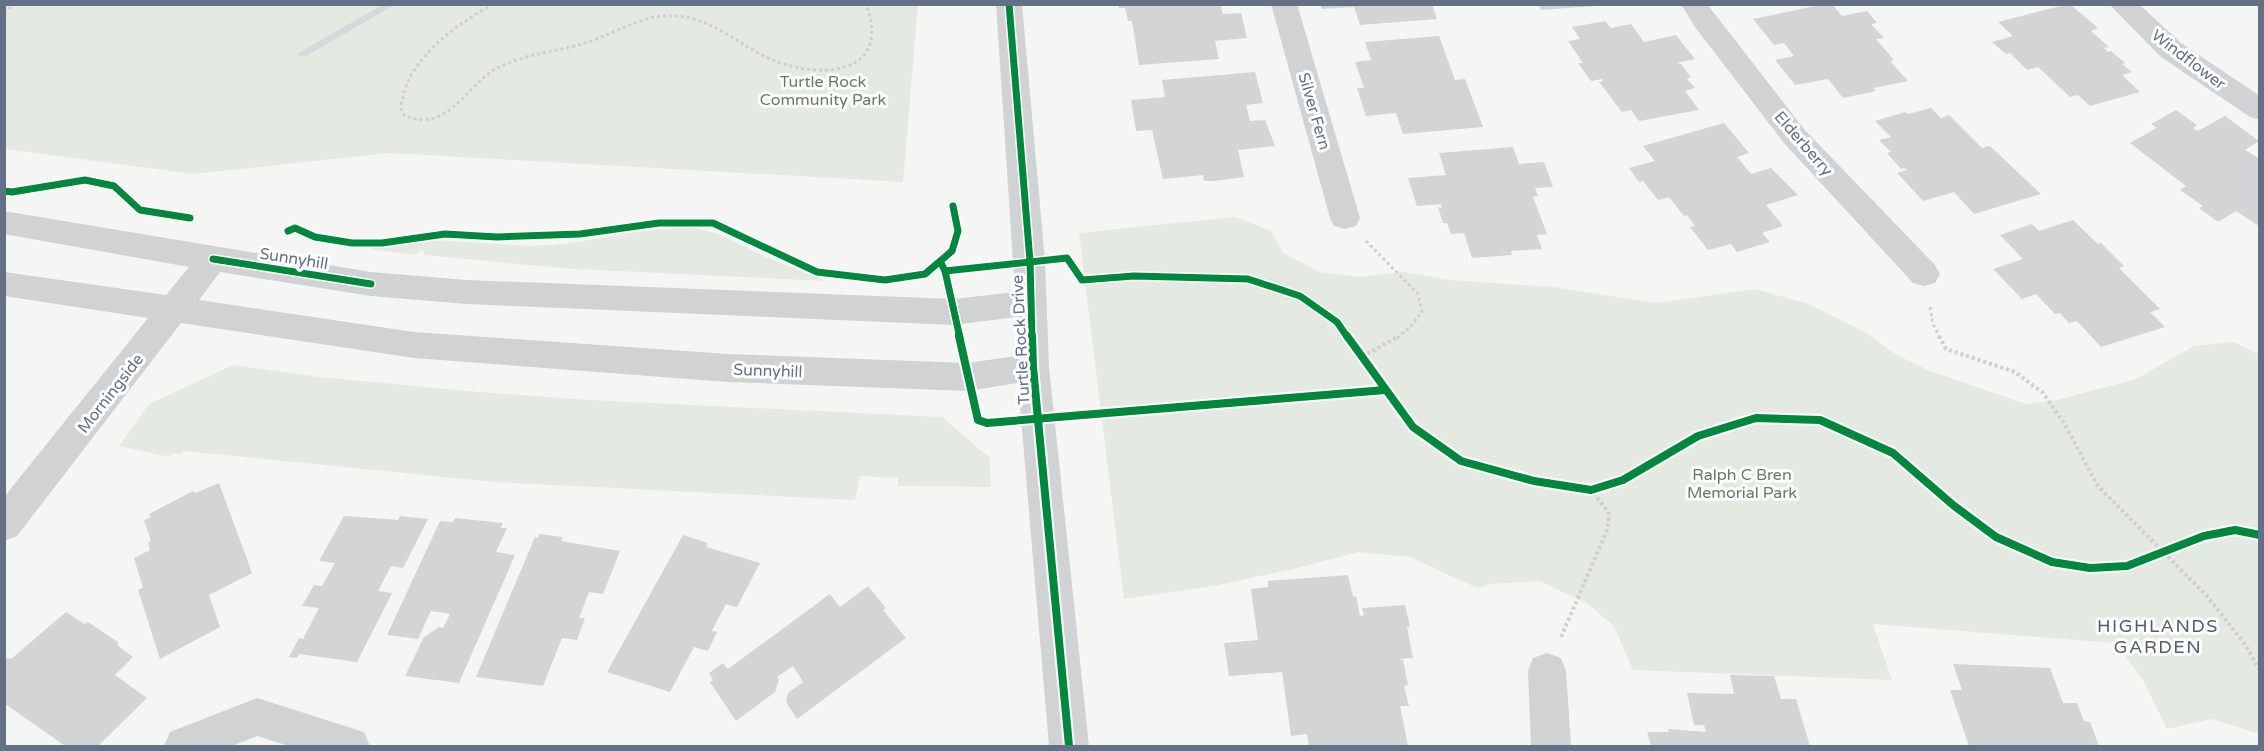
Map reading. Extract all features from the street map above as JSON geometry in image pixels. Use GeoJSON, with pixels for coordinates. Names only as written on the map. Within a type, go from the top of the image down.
{"type":"FeatureCollection","features":[{"type":"Feature","properties":{"kind":"street","name":"Turtle Rock Drive"},"geometry":{"type":"LineString","coordinates":[[1009,4],[1030,261],[1033,367],[1069,747]]}},
{"type":"Feature","properties":{"kind":"street","name":"Silver Fern"},"geometry":{"type":"LineString","coordinates":[[1284,4],[1345,218]]}},
{"type":"Feature","properties":{"kind":"street","name":"Elderberry"},"geometry":{"type":"LineString","coordinates":[[1694,4],[1704,21],[1794,136],[1924,274]]}},
{"type":"Feature","properties":{"kind":"street","name":"Windflower"},"geometry":{"type":"LineString","coordinates":[[2122,4],[2171,50],[2259,110]]}},
{"type":"Feature","properties":{"kind":"street","name":"Sunnyhill"},"geometry":{"type":"LineString","coordinates":[[4,222],[34,225],[213,260],[370,284],[467,292],[954,312],[1031,303]]}},
{"type":"Feature","properties":{"kind":"street","name":"Morningside"},"geometry":{"type":"LineString","coordinates":[[4,525],[213,260]]}},
{"type":"Feature","properties":{"kind":"street","name":"Sunnyhill"},"geometry":{"type":"LineString","coordinates":[[4,284],[414,345],[716,368],[967,377],[1033,367]]}},
{"type":"Feature","properties":{"kind":"street"},"geometry":{"type":"LineString","coordinates":[[1547,671],[1551,747]]}},
{"type":"Feature","properties":{"kind":"street"},"geometry":{"type":"LineString","coordinates":[[183,747],[257,717],[350,747]]}},
{"type":"Feature","properties":{"kind":"path"},"geometry":{"type":"LineString","coordinates":[[4,13],[15,4]]}},
{"type":"Feature","properties":{"kind":"path"},"geometry":{"type":"LineString","coordinates":[[493,4],[455,29],[429,53],[405,91],[401,106],[401,112],[405,116],[417,120],[436,117],[454,106],[483,78],[499,67],[518,59],[584,43],[637,22],[658,17],[680,18],[725,32],[780,63],[817,69],[845,69],[861,59],[874,39],[873,21],[866,4]]}},
{"type":"Feature","properties":{"kind":"path"},"geometry":{"type":"LineString","coordinates":[[1345,218],[1418,294],[1422,312],[1414,325],[1395,340],[1362,357]]}},
{"type":"Feature","properties":{"kind":"path"},"geometry":{"type":"LineString","coordinates":[[1924,274],[1933,324],[1946,349],[1986,360],[2018,373],[2049,400],[2098,486],[2164,552],[2230,625],[2251,654],[2259,670]]}},
{"type":"Feature","properties":{"kind":"path"},"geometry":{"type":"LineString","coordinates":[[1356,348],[1368,365]]}},
{"type":"Feature","properties":{"kind":"path"},"geometry":{"type":"LineString","coordinates":[[1580,489],[1591,490],[1602,487]]}},
{"type":"Feature","properties":{"kind":"path"},"geometry":{"type":"LineString","coordinates":[[1547,671],[1608,528],[1609,513],[1591,490]]}},
{"type":"Feature","properties":{"kind":"path"},"geometry":{"type":"LineString","coordinates":[[2155,555],[2174,548]]}},
{"type":"Feature","properties":{"kind":"green space","name":"Turtle Rock Community Park"},"geometry":{"type":"Polygon","coordinates":[[[4,5],[918,5],[903,182],[390,153],[193,174],[5,149],[4,5]]]}},
{"type":"Feature","properties":{"kind":"green space","name":"Ralph C Bren Memorial Park"},"geometry":{"type":"Polygon","coordinates":[[[1235,217],[1271,231],[1283,253],[1320,272],[1359,277],[1404,272],[1450,280],[1553,287],[1656,303],[1755,289],[1809,304],[1868,334],[1897,355],[1930,371],[2026,404],[2057,400],[2136,379],[2194,346],[2233,342],[2259,354],[2259,734],[2212,719],[2167,729],[2142,678],[2114,643],[1873,624],[1892,680],[1633,670],[1614,626],[1588,604],[1540,581],[1492,584],[1477,588],[1410,557],[1359,552],[1213,586],[1124,599],[1079,233],[1235,217]]]}},
{"type":"Feature","properties":{"kind":"green space"},"geometry":{"type":"Polygon","coordinates":[[[694,228],[719,234],[766,257],[826,281],[573,269],[423,255],[424,251],[415,255],[369,249],[432,240],[529,246],[564,244],[649,230],[694,228]]]}},
{"type":"Feature","properties":{"kind":"green space"},"geometry":{"type":"Polygon","coordinates":[[[233,365],[320,377],[589,400],[942,417],[990,458],[991,487],[898,486],[898,478],[860,476],[855,500],[493,482],[184,451],[180,454],[173,453],[170,457],[119,446],[149,404],[233,365]]]}},
{"type":"Feature","properties":{"kind":"building"},"geometry":{"type":"Polygon","coordinates":[[[1118,4],[1220,4],[1223,14],[1241,13],[1247,38],[1215,41],[1219,59],[1139,65],[1132,21],[1128,21],[1125,8],[1119,8],[1118,4]]]}},
{"type":"Feature","properties":{"kind":"building"},"geometry":{"type":"Polygon","coordinates":[[[1320,4],[1432,4],[1437,19],[1360,25],[1354,7],[1322,9],[1320,4]]]}},
{"type":"Feature","properties":{"kind":"building"},"geometry":{"type":"Polygon","coordinates":[[[1538,4],[1594,4],[1594,6],[1541,10],[1538,4]]]}},
{"type":"Feature","properties":{"kind":"building"},"geometry":{"type":"Polygon","coordinates":[[[1832,4],[1842,16],[1867,11],[1877,23],[1871,24],[1884,38],[1876,39],[1894,60],[1890,61],[1908,81],[1873,88],[1876,91],[1843,98],[1828,79],[1795,85],[1775,60],[1794,56],[1784,43],[1774,45],[1753,19],[1832,4]]]}},
{"type":"Feature","properties":{"kind":"building"},"geometry":{"type":"Polygon","coordinates":[[[2071,5],[2098,28],[2091,31],[2109,47],[2104,48],[2108,52],[2111,51],[2125,63],[2122,64],[2132,72],[2122,75],[2140,92],[2090,106],[2078,95],[2070,97],[2038,67],[2027,70],[2010,53],[2006,54],[1992,42],[2013,36],[1998,22],[2071,5]]]}},
{"type":"Feature","properties":{"kind":"building"},"geometry":{"type":"Polygon","coordinates":[[[1605,21],[1611,28],[1631,24],[1644,42],[1676,35],[1695,59],[1677,63],[1681,64],[1691,77],[1687,79],[1695,88],[1685,91],[1699,110],[1639,121],[1631,110],[1622,112],[1599,82],[1603,81],[1602,79],[1591,81],[1578,63],[1583,63],[1568,41],[1580,39],[1572,27],[1605,21]]]}},
{"type":"Feature","properties":{"kind":"building"},"geometry":{"type":"Polygon","coordinates":[[[1439,36],[1455,80],[1465,79],[1483,127],[1403,134],[1396,113],[1366,116],[1357,88],[1364,88],[1355,62],[1371,60],[1365,42],[1439,36]]]}},
{"type":"Feature","properties":{"kind":"building"},"geometry":{"type":"Polygon","coordinates":[[[1255,72],[1263,103],[1246,105],[1250,121],[1265,120],[1275,146],[1238,150],[1244,177],[1214,181],[1204,181],[1203,175],[1163,179],[1152,130],[1136,131],[1131,100],[1165,97],[1162,80],[1255,72]]]}},
{"type":"Feature","properties":{"kind":"building"},"geometry":{"type":"Polygon","coordinates":[[[1931,108],[1941,118],[1949,115],[1982,148],[1990,146],[2041,194],[1974,214],[1954,192],[1923,201],[1897,173],[1907,170],[1901,169],[1887,153],[1891,152],[1879,140],[1891,137],[1875,121],[1905,112],[1908,114],[1931,108]]]}},
{"type":"Feature","properties":{"kind":"building"},"geometry":{"type":"Polygon","coordinates":[[[2176,110],[2197,125],[2193,128],[2198,131],[2225,116],[2259,141],[2245,150],[2260,159],[2260,223],[2257,225],[2236,211],[2218,222],[2199,208],[2203,206],[2180,190],[2186,186],[2130,143],[2157,128],[2151,124],[2176,110]]]}},
{"type":"Feature","properties":{"kind":"building"},"geometry":{"type":"Polygon","coordinates":[[[1724,123],[1749,153],[1737,157],[1751,174],[1771,168],[1798,195],[1766,205],[1783,226],[1762,233],[1770,242],[1737,252],[1731,244],[1708,250],[1690,227],[1695,226],[1687,215],[1684,216],[1669,197],[1658,200],[1643,181],[1639,182],[1629,168],[1655,161],[1643,146],[1724,123]]]}},
{"type":"Feature","properties":{"kind":"building"},"geometry":{"type":"Polygon","coordinates":[[[1513,147],[1519,164],[1544,162],[1553,187],[1535,188],[1538,196],[1533,197],[1547,234],[1537,235],[1542,249],[1511,251],[1512,255],[1472,258],[1464,233],[1451,234],[1447,223],[1443,223],[1438,207],[1442,208],[1441,204],[1417,206],[1408,178],[1446,175],[1439,153],[1513,147]]]}},
{"type":"Feature","properties":{"kind":"building"},"geometry":{"type":"Polygon","coordinates":[[[2073,220],[2124,266],[2119,268],[2160,309],[2150,312],[2165,327],[2101,347],[2077,321],[2069,323],[2060,313],[2055,314],[2036,294],[2022,299],[1993,269],[2023,259],[2000,235],[2032,224],[2039,231],[2073,220]]]}},
{"type":"Feature","properties":{"kind":"building"},"geometry":{"type":"Polygon","coordinates":[[[219,483],[252,573],[209,595],[220,627],[160,659],[138,590],[143,588],[134,558],[150,550],[148,543],[151,541],[144,520],[151,517],[149,514],[193,491],[195,493],[219,483]]]}},
{"type":"Feature","properties":{"kind":"building"},"geometry":{"type":"Polygon","coordinates":[[[344,516],[398,520],[400,516],[428,519],[403,568],[391,566],[378,591],[392,593],[357,662],[299,654],[297,658],[289,657],[299,638],[303,639],[319,608],[302,606],[314,585],[322,586],[335,563],[319,561],[344,516]]]}},
{"type":"Feature","properties":{"kind":"building"},"geometry":{"type":"Polygon","coordinates":[[[455,518],[503,523],[501,528],[507,528],[496,552],[515,555],[459,683],[405,676],[424,637],[439,627],[443,628],[450,614],[431,611],[418,639],[387,635],[440,521],[453,522],[455,518]]]}},
{"type":"Feature","properties":{"kind":"building"},"geometry":{"type":"Polygon","coordinates":[[[539,534],[563,537],[561,541],[620,551],[603,594],[589,592],[579,618],[585,618],[577,640],[562,638],[543,686],[476,677],[535,537],[538,538],[539,534]]]}},
{"type":"Feature","properties":{"kind":"building"},"geometry":{"type":"Polygon","coordinates":[[[683,535],[708,543],[706,547],[760,563],[737,607],[726,604],[712,631],[717,632],[708,651],[694,647],[670,692],[607,672],[683,535]]]}},
{"type":"Feature","properties":{"kind":"building"},"geometry":{"type":"Polygon","coordinates":[[[1348,575],[1360,616],[1364,615],[1362,608],[1405,605],[1413,658],[1398,659],[1403,660],[1408,685],[1404,686],[1409,706],[1400,706],[1408,746],[1309,746],[1307,734],[1291,736],[1282,672],[1229,676],[1224,643],[1258,640],[1251,589],[1268,587],[1268,581],[1348,575]]]}},
{"type":"Feature","properties":{"kind":"building"},"geometry":{"type":"Polygon","coordinates":[[[868,586],[886,608],[883,610],[906,638],[797,719],[786,702],[788,693],[803,682],[793,666],[777,677],[779,680],[775,692],[736,721],[710,682],[713,680],[709,673],[723,663],[728,669],[830,594],[840,607],[868,586]]]}},
{"type":"Feature","properties":{"kind":"building"},"geometry":{"type":"Polygon","coordinates":[[[66,612],[85,624],[88,622],[119,643],[117,645],[133,657],[115,675],[147,698],[98,746],[65,746],[4,703],[4,660],[11,659],[66,612]]]}},
{"type":"Feature","properties":{"kind":"building"},"geometry":{"type":"Polygon","coordinates":[[[1953,664],[2050,668],[2063,703],[2077,703],[2084,721],[2090,722],[2099,746],[1969,746],[1950,690],[1962,690],[1953,664]]]}},
{"type":"Feature","properties":{"kind":"building"},"geometry":{"type":"Polygon","coordinates":[[[1730,675],[1774,676],[1781,699],[1796,699],[1810,746],[1651,746],[1647,732],[1669,732],[1668,729],[1706,732],[1704,725],[1694,725],[1687,693],[1734,694],[1730,675]]]}},
{"type":"Feature","properties":{"kind":"waterway"},"geometry":{"type":"LineString","coordinates":[[302,54],[392,4]]}},
{"type":"Feature","properties":{"kind":"cycle path"},"geometry":{"type":"LineString","coordinates":[[1009,4],[1030,261],[1033,367],[1069,746]]}},
{"type":"Feature","properties":{"kind":"cycle path"},"geometry":{"type":"LineString","coordinates":[[4,191],[12,192],[85,180],[114,186],[140,210],[190,218]]}},
{"type":"Feature","properties":{"kind":"cycle path"},"geometry":{"type":"LineString","coordinates":[[288,231],[295,228],[315,237],[352,243],[382,243],[445,234],[497,237],[580,234],[659,223],[713,223],[817,272],[885,280],[925,274],[952,251],[958,231],[953,206]]}},
{"type":"Feature","properties":{"kind":"cycle path"},"geometry":{"type":"LineString","coordinates":[[945,271],[1067,258],[1082,280],[1134,276],[1248,279],[1300,296],[1337,322],[1413,427],[1461,461],[1534,481],[1591,490],[1623,480],[1698,436],[1756,418],[1820,420],[1893,453],[1953,505],[1996,537],[2052,562],[2090,568],[2127,566],[2204,536],[2235,530],[2260,535]]}},
{"type":"Feature","properties":{"kind":"cycle path"},"geometry":{"type":"LineString","coordinates":[[213,259],[371,284]]}},
{"type":"Feature","properties":{"kind":"cycle path"},"geometry":{"type":"LineString","coordinates":[[941,263],[945,271],[978,420],[987,423],[1385,390]]}},
{"type":"Feature","properties":{"kind":"district","name":"HIGHLANDS GARDEN"},"geometry":{"type":"Point","coordinates":[2158,636]}}]}
